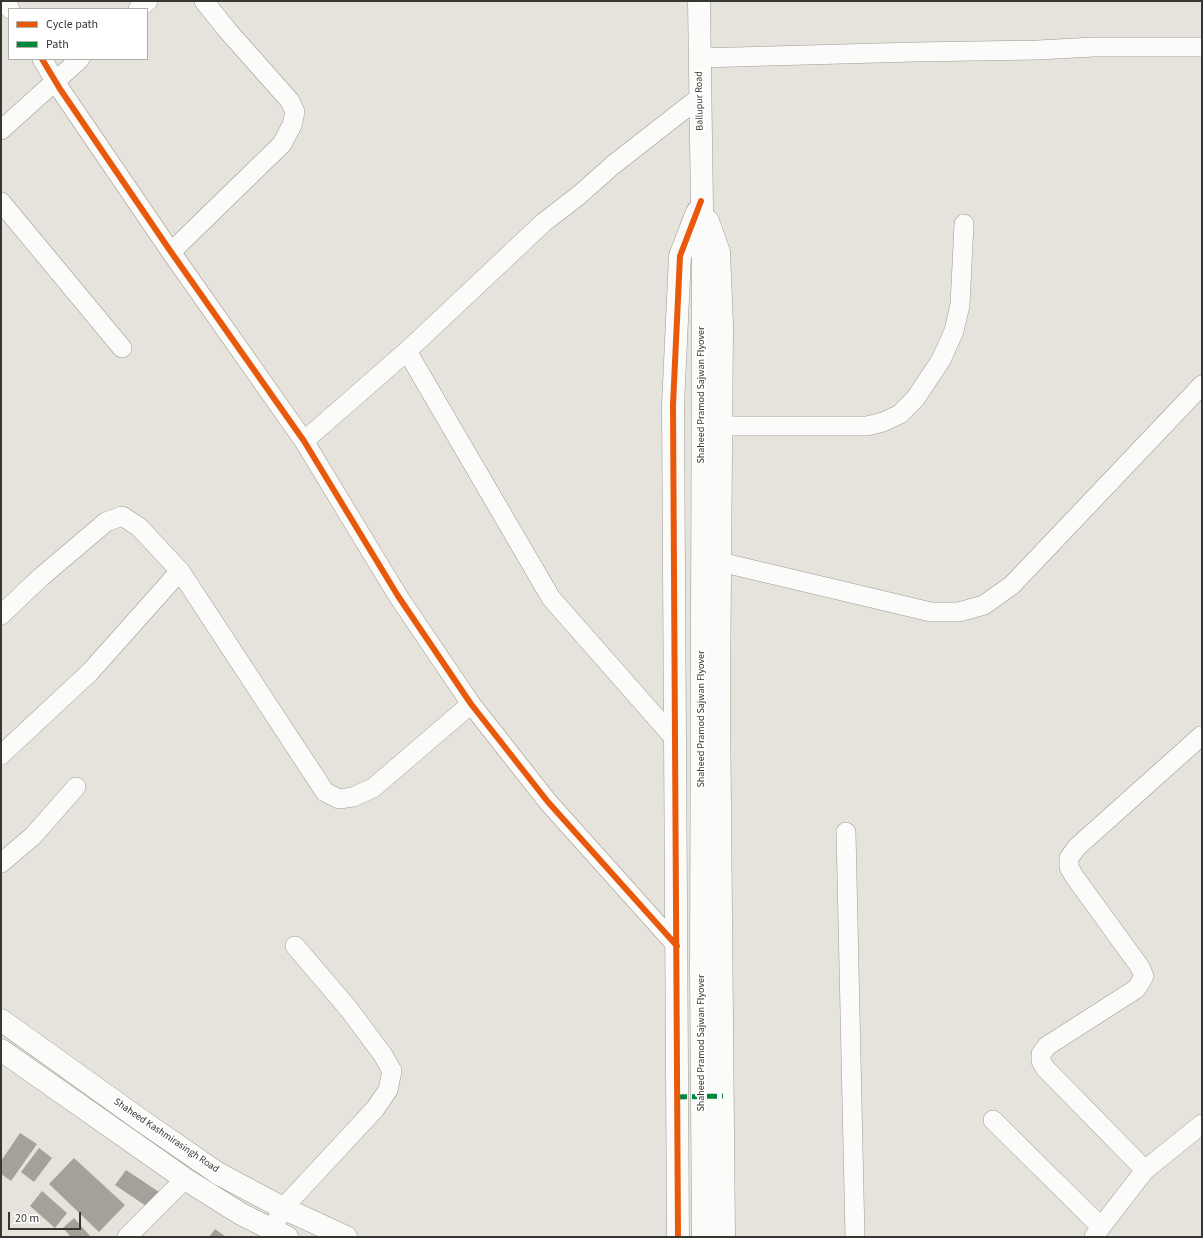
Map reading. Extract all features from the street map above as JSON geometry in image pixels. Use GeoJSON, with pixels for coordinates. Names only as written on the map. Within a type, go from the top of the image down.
{"type":"FeatureCollection","features":[{"type":"Feature","properties":{"kind":"street"},"geometry":{"type":"LineString","coordinates":[[139,8],[148,1]]}},
{"type":"Feature","properties":{"kind":"street"},"geometry":{"type":"LineString","coordinates":[[171,252],[282,144],[292,125],[295,112],[290,101],[228,31],[204,1]]}},
{"type":"Feature","properties":{"kind":"street","name":"Ballupur Road"},"geometry":{"type":"LineString","coordinates":[[699,1],[701,201]]}},
{"type":"Feature","properties":{"kind":"street"},"geometry":{"type":"LineString","coordinates":[[699,58],[1038,50],[1094,47],[1202,47]]}},
{"type":"Feature","properties":{"kind":"street"},"geometry":{"type":"LineString","coordinates":[[43,60],[171,252],[304,441],[398,596],[471,704],[548,802],[677,946]]}},
{"type":"Feature","properties":{"kind":"street"},"geometry":{"type":"LineString","coordinates":[[1,130],[79,60]]}},
{"type":"Feature","properties":{"kind":"street"},"geometry":{"type":"LineString","coordinates":[[304,441],[408,351],[543,223],[578,196],[613,165],[700,97]]}},
{"type":"Feature","properties":{"kind":"street"},"geometry":{"type":"LineString","coordinates":[[701,201],[719,252],[722,326],[719,699],[724,1237]]}},
{"type":"Feature","properties":{"kind":"street"},"geometry":{"type":"LineString","coordinates":[[678,1237],[673,405],[680,256],[701,201]]}},
{"type":"Feature","properties":{"kind":"street","name":"Shaheed Pramod Sajwan Flyover"},"geometry":{"type":"LineString","coordinates":[[701,201],[703,275],[701,968],[703,1237]]}},
{"type":"Feature","properties":{"kind":"street"},"geometry":{"type":"LineString","coordinates":[[1,202],[122,348]]}},
{"type":"Feature","properties":{"kind":"street"},"geometry":{"type":"LineString","coordinates":[[721,426],[867,426],[883,422],[900,414],[915,399],[942,360],[954,331],[960,305],[964,224]]}},
{"type":"Feature","properties":{"kind":"street"},"geometry":{"type":"LineString","coordinates":[[408,351],[551,598],[675,739]]}},
{"type":"Feature","properties":{"kind":"street"},"geometry":{"type":"LineString","coordinates":[[720,562],[931,612],[959,612],[984,605],[1012,585],[1202,385]]}},
{"type":"Feature","properties":{"kind":"street"},"geometry":{"type":"LineString","coordinates":[[1,615],[41,577],[106,522],[122,516],[139,527],[180,571],[325,792],[339,799],[353,797],[373,788],[471,704]]}},
{"type":"Feature","properties":{"kind":"street"},"geometry":{"type":"LineString","coordinates":[[1,755],[90,672],[180,571]]}},
{"type":"Feature","properties":{"kind":"street"},"geometry":{"type":"LineString","coordinates":[[1145,1170],[1045,1068],[1041,1061],[1040,1054],[1047,1046],[1136,988],[1144,976],[1140,967],[1074,876],[1069,867],[1069,858],[1077,847],[1201,736]]}},
{"type":"Feature","properties":{"kind":"street"},"geometry":{"type":"LineString","coordinates":[[1,863],[33,836],[76,787]]}},
{"type":"Feature","properties":{"kind":"street"},"geometry":{"type":"LineString","coordinates":[[846,832],[855,1237]]}},
{"type":"Feature","properties":{"kind":"street"},"geometry":{"type":"LineString","coordinates":[[1,1050],[185,1179],[241,1214],[280,1233],[283,1208],[375,1109],[388,1090],[392,1071],[384,1055],[348,1008],[295,946]]}},
{"type":"Feature","properties":{"kind":"street","name":"Shaheed Kashmirasingh Road"},"geometry":{"type":"LineString","coordinates":[[1,1020],[219,1174],[283,1208],[343,1236]]}},
{"type":"Feature","properties":{"kind":"street"},"geometry":{"type":"LineString","coordinates":[[993,1120],[1097,1232],[1145,1170],[1202,1124]]}},
{"type":"Feature","properties":{"kind":"street"},"geometry":{"type":"LineString","coordinates":[[128,1237],[185,1179]]}},
{"type":"Feature","properties":{"kind":"building"},"geometry":{"type":"Polygon","coordinates":[[[20,1133],[37,1144],[11,1181],[1,1174],[1,1161],[20,1133]]]}},
{"type":"Feature","properties":{"kind":"building"},"geometry":{"type":"Polygon","coordinates":[[[39,1148],[52,1158],[34,1182],[21,1172],[39,1148]]]}},
{"type":"Feature","properties":{"kind":"building"},"geometry":{"type":"Polygon","coordinates":[[[74,1158],[125,1205],[99,1232],[49,1184],[74,1158]]]}},
{"type":"Feature","properties":{"kind":"building"},"geometry":{"type":"Polygon","coordinates":[[[126,1170],[159,1192],[149,1208],[115,1185],[126,1170]]]}},
{"type":"Feature","properties":{"kind":"building"},"geometry":{"type":"Polygon","coordinates":[[[42,1191],[67,1213],[55,1228],[30,1206],[42,1191]]]}},
{"type":"Feature","properties":{"kind":"building"},"geometry":{"type":"Polygon","coordinates":[[[74,1218],[91,1237],[71,1237],[63,1228],[74,1218]]]}},
{"type":"Feature","properties":{"kind":"building"},"geometry":{"type":"Polygon","coordinates":[[[215,1229],[226,1237],[209,1237],[215,1229]]]}},
{"type":"Feature","properties":{"kind":"marked path"},"geometry":{"type":"LineString","coordinates":[[677,1097],[723,1096]]}},
{"type":"Feature","properties":{"kind":"cycle path"},"geometry":{"type":"LineString","coordinates":[[43,60],[60,89],[171,252],[304,441],[398,596],[471,704],[548,802],[677,946]]}},
{"type":"Feature","properties":{"kind":"cycle path"},"geometry":{"type":"LineString","coordinates":[[678,1237],[673,405],[680,256],[701,201]]}}]}
